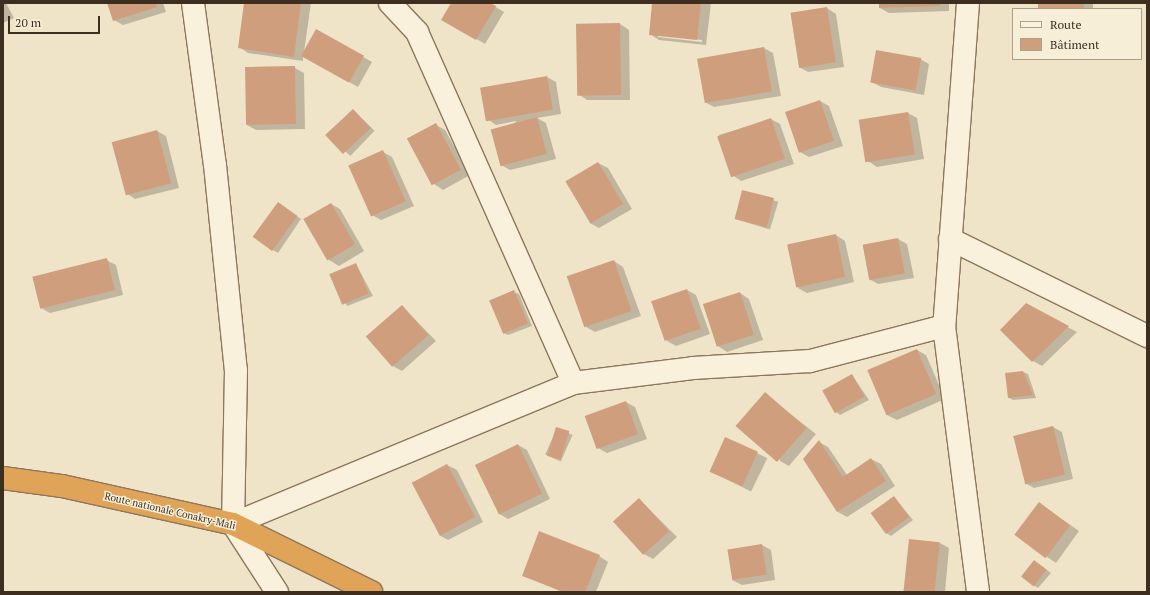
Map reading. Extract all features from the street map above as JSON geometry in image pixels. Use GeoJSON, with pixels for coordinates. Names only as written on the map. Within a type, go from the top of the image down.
{"type":"FeatureCollection","features":[{"type":"Feature","properties":{"kind":"highway","name":"Route nationale Conakry-Mali"},"geometry":{"type":"LineString","coordinates":[[3,478],[62,486],[233,524],[371,592]]}},
{"type":"Feature","properties":{"kind":"street"},"geometry":{"type":"LineString","coordinates":[[193,3],[215,165],[236,370],[233,524],[277,592]]}},
{"type":"Feature","properties":{"kind":"street"},"geometry":{"type":"LineString","coordinates":[[968,3],[944,326],[978,592]]}},
{"type":"Feature","properties":{"kind":"street"},"geometry":{"type":"LineString","coordinates":[[396,5],[417,32],[573,383]]}},
{"type":"Feature","properties":{"kind":"street"},"geometry":{"type":"LineString","coordinates":[[950,239],[1147,336]]}},
{"type":"Feature","properties":{"kind":"street"},"geometry":{"type":"LineString","coordinates":[[233,524],[573,383],[693,368],[810,361],[944,326]]}},
{"type":"Feature","properties":{"kind":"building"},"geometry":{"type":"Polygon","coordinates":[[[107,3],[156,3],[157,7],[113,21],[107,3]]]}},
{"type":"Feature","properties":{"kind":"building"},"geometry":{"type":"Polygon","coordinates":[[[244,3],[301,3],[294,57],[238,48],[244,3]]]}},
{"type":"Feature","properties":{"kind":"building"},"geometry":{"type":"Polygon","coordinates":[[[451,3],[490,3],[496,6],[476,40],[441,20],[451,3]]]}},
{"type":"Feature","properties":{"kind":"building"},"geometry":{"type":"Polygon","coordinates":[[[652,3],[701,3],[697,40],[649,35],[652,3]]]}},
{"type":"Feature","properties":{"kind":"building"},"geometry":{"type":"Polygon","coordinates":[[[879,3],[940,3],[940,6],[879,8],[879,3]]]}},
{"type":"Feature","properties":{"kind":"building"},"geometry":{"type":"Polygon","coordinates":[[[1038,3],[1084,3],[1084,8],[1038,8],[1038,3]]]}},
{"type":"Feature","properties":{"kind":"building"},"geometry":{"type":"Polygon","coordinates":[[[827,7],[836,62],[799,68],[790,13],[827,7]]]}},
{"type":"Feature","properties":{"kind":"building"},"geometry":{"type":"Polygon","coordinates":[[[620,23],[621,95],[577,96],[576,24],[620,23]]]}},
{"type":"Feature","properties":{"kind":"building"},"geometry":{"type":"Polygon","coordinates":[[[316,29],[364,56],[349,83],[301,56],[316,29]]]}},
{"type":"Feature","properties":{"kind":"building"},"geometry":{"type":"Polygon","coordinates":[[[764,47],[772,91],[705,103],[697,59],[764,47]]]}},
{"type":"Feature","properties":{"kind":"building"},"geometry":{"type":"Polygon","coordinates":[[[876,50],[921,58],[916,90],[870,82],[876,50]]]}},
{"type":"Feature","properties":{"kind":"building"},"geometry":{"type":"Polygon","coordinates":[[[295,66],[296,124],[246,125],[245,67],[295,66]]]}},
{"type":"Feature","properties":{"kind":"building"},"geometry":{"type":"Polygon","coordinates":[[[547,76],[553,109],[486,121],[480,88],[547,76]]]}},
{"type":"Feature","properties":{"kind":"building"},"geometry":{"type":"Polygon","coordinates":[[[820,100],[834,141],[799,153],[785,112],[820,100]]]}},
{"type":"Feature","properties":{"kind":"building"},"geometry":{"type":"Polygon","coordinates":[[[353,109],[371,128],[343,154],[325,135],[353,109]]]}},
{"type":"Feature","properties":{"kind":"building"},"geometry":{"type":"Polygon","coordinates":[[[908,112],[915,154],[865,162],[859,120],[908,112]]]}},
{"type":"Feature","properties":{"kind":"building"},"geometry":{"type":"Polygon","coordinates":[[[537,117],[547,154],[500,166],[491,129],[537,117]]]}},
{"type":"Feature","properties":{"kind":"building"},"geometry":{"type":"Polygon","coordinates":[[[771,118],[785,159],[731,177],[717,137],[771,118]]]}},
{"type":"Feature","properties":{"kind":"building"},"geometry":{"type":"Polygon","coordinates":[[[436,123],[461,170],[432,185],[407,138],[436,123]]]}},
{"type":"Feature","properties":{"kind":"building"},"geometry":{"type":"Polygon","coordinates":[[[157,130],[171,183],[126,195],[112,142],[157,130]]]}},
{"type":"Feature","properties":{"kind":"building"},"geometry":{"type":"Polygon","coordinates":[[[383,150],[406,201],[371,217],[348,165],[383,150]]]}},
{"type":"Feature","properties":{"kind":"building"},"geometry":{"type":"Polygon","coordinates":[[[598,162],[623,204],[591,224],[565,182],[598,162]]]}},
{"type":"Feature","properties":{"kind":"building"},"geometry":{"type":"Polygon","coordinates":[[[742,190],[774,198],[767,227],[735,219],[742,190]]]}},
{"type":"Feature","properties":{"kind":"building"},"geometry":{"type":"Polygon","coordinates":[[[278,202],[297,216],[272,251],[253,237],[278,202]]]}},
{"type":"Feature","properties":{"kind":"building"},"geometry":{"type":"Polygon","coordinates":[[[331,203],[355,245],[327,261],[303,219],[331,203]]]}},
{"type":"Feature","properties":{"kind":"building"},"geometry":{"type":"Polygon","coordinates":[[[836,234],[845,277],[796,287],[787,244],[836,234]]]}},
{"type":"Feature","properties":{"kind":"building"},"geometry":{"type":"Polygon","coordinates":[[[898,238],[905,273],[870,280],[863,245],[898,238]]]}},
{"type":"Feature","properties":{"kind":"building"},"geometry":{"type":"Polygon","coordinates":[[[107,258],[115,290],[40,309],[32,277],[107,258]]]}},
{"type":"Feature","properties":{"kind":"building"},"geometry":{"type":"Polygon","coordinates":[[[614,260],[632,311],[584,327],[567,276],[614,260]]]}},
{"type":"Feature","properties":{"kind":"building"},"geometry":{"type":"Polygon","coordinates":[[[356,263],[369,293],[342,305],[329,274],[356,263]]]}},
{"type":"Feature","properties":{"kind":"building"},"geometry":{"type":"Polygon","coordinates":[[[687,289],[701,329],[665,341],[651,301],[687,289]]]}},
{"type":"Feature","properties":{"kind":"building"},"geometry":{"type":"Polygon","coordinates":[[[514,290],[528,323],[503,334],[489,301],[514,290]]]}},
{"type":"Feature","properties":{"kind":"building"},"geometry":{"type":"Polygon","coordinates":[[[740,292],[754,335],[717,347],[703,304],[740,292]]]}},
{"type":"Feature","properties":{"kind":"building"},"geometry":{"type":"Polygon","coordinates":[[[1026,303],[1069,326],[1032,362],[1000,330],[1026,303]]]}},
{"type":"Feature","properties":{"kind":"building"},"geometry":{"type":"Polygon","coordinates":[[[402,305],[428,335],[392,367],[366,336],[402,305]]]}},
{"type":"Feature","properties":{"kind":"building"},"geometry":{"type":"Polygon","coordinates":[[[917,349],[936,394],[886,415],[867,370],[917,349]]]}},
{"type":"Feature","properties":{"kind":"building"},"geometry":{"type":"Polygon","coordinates":[[[1023,371],[1033,395],[1008,398],[1005,373],[1023,371]]]}},
{"type":"Feature","properties":{"kind":"building"},"geometry":{"type":"Polygon","coordinates":[[[852,374],[865,397],[835,413],[822,390],[852,374]]]}},
{"type":"Feature","properties":{"kind":"building"},"geometry":{"type":"Polygon","coordinates":[[[765,392],[807,428],[777,462],[735,426],[765,392]]]}},
{"type":"Feature","properties":{"kind":"building"},"geometry":{"type":"Polygon","coordinates":[[[626,401],[638,434],[597,449],[585,416],[626,401]]]}},
{"type":"Feature","properties":{"kind":"building"},"geometry":{"type":"Polygon","coordinates":[[[1053,426],[1065,475],[1025,484],[1013,436],[1053,426]]]}},
{"type":"Feature","properties":{"kind":"building"},"geometry":{"type":"Polygon","coordinates":[[[556,427],[569,431],[561,460],[547,456],[556,427]]]}},
{"type":"Feature","properties":{"kind":"building"},"geometry":{"type":"Polygon","coordinates":[[[725,437],[758,452],[742,486],[710,472],[725,437]]]}},
{"type":"Feature","properties":{"kind":"building"},"geometry":{"type":"Polygon","coordinates":[[[819,440],[843,477],[871,458],[886,481],[837,512],[803,459],[819,440]]]}},
{"type":"Feature","properties":{"kind":"building"},"geometry":{"type":"Polygon","coordinates":[[[518,444],[542,493],[499,514],[475,465],[518,444]]]}},
{"type":"Feature","properties":{"kind":"building"},"geometry":{"type":"Polygon","coordinates":[[[447,464],[475,517],[440,536],[412,483],[447,464]]]}},
{"type":"Feature","properties":{"kind":"building"},"geometry":{"type":"Polygon","coordinates":[[[894,496],[909,517],[886,534],[871,513],[894,496]]]}},
{"type":"Feature","properties":{"kind":"building"},"geometry":{"type":"Polygon","coordinates":[[[639,498],[669,531],[643,555],[613,521],[639,498]]]}},
{"type":"Feature","properties":{"kind":"building"},"geometry":{"type":"Polygon","coordinates":[[[1039,502],[1070,525],[1045,558],[1014,535],[1039,502]]]}},
{"type":"Feature","properties":{"kind":"building"},"geometry":{"type":"Polygon","coordinates":[[[539,531],[600,555],[585,592],[564,592],[522,576],[539,531]]]}},
{"type":"Feature","properties":{"kind":"building"},"geometry":{"type":"Polygon","coordinates":[[[909,539],[940,542],[935,592],[903,592],[909,539]]]}},
{"type":"Feature","properties":{"kind":"building"},"geometry":{"type":"Polygon","coordinates":[[[762,544],[767,575],[732,580],[727,549],[762,544]]]}},
{"type":"Feature","properties":{"kind":"building"},"geometry":{"type":"Polygon","coordinates":[[[1034,560],[1047,570],[1034,586],[1021,577],[1034,560]]]}}]}
